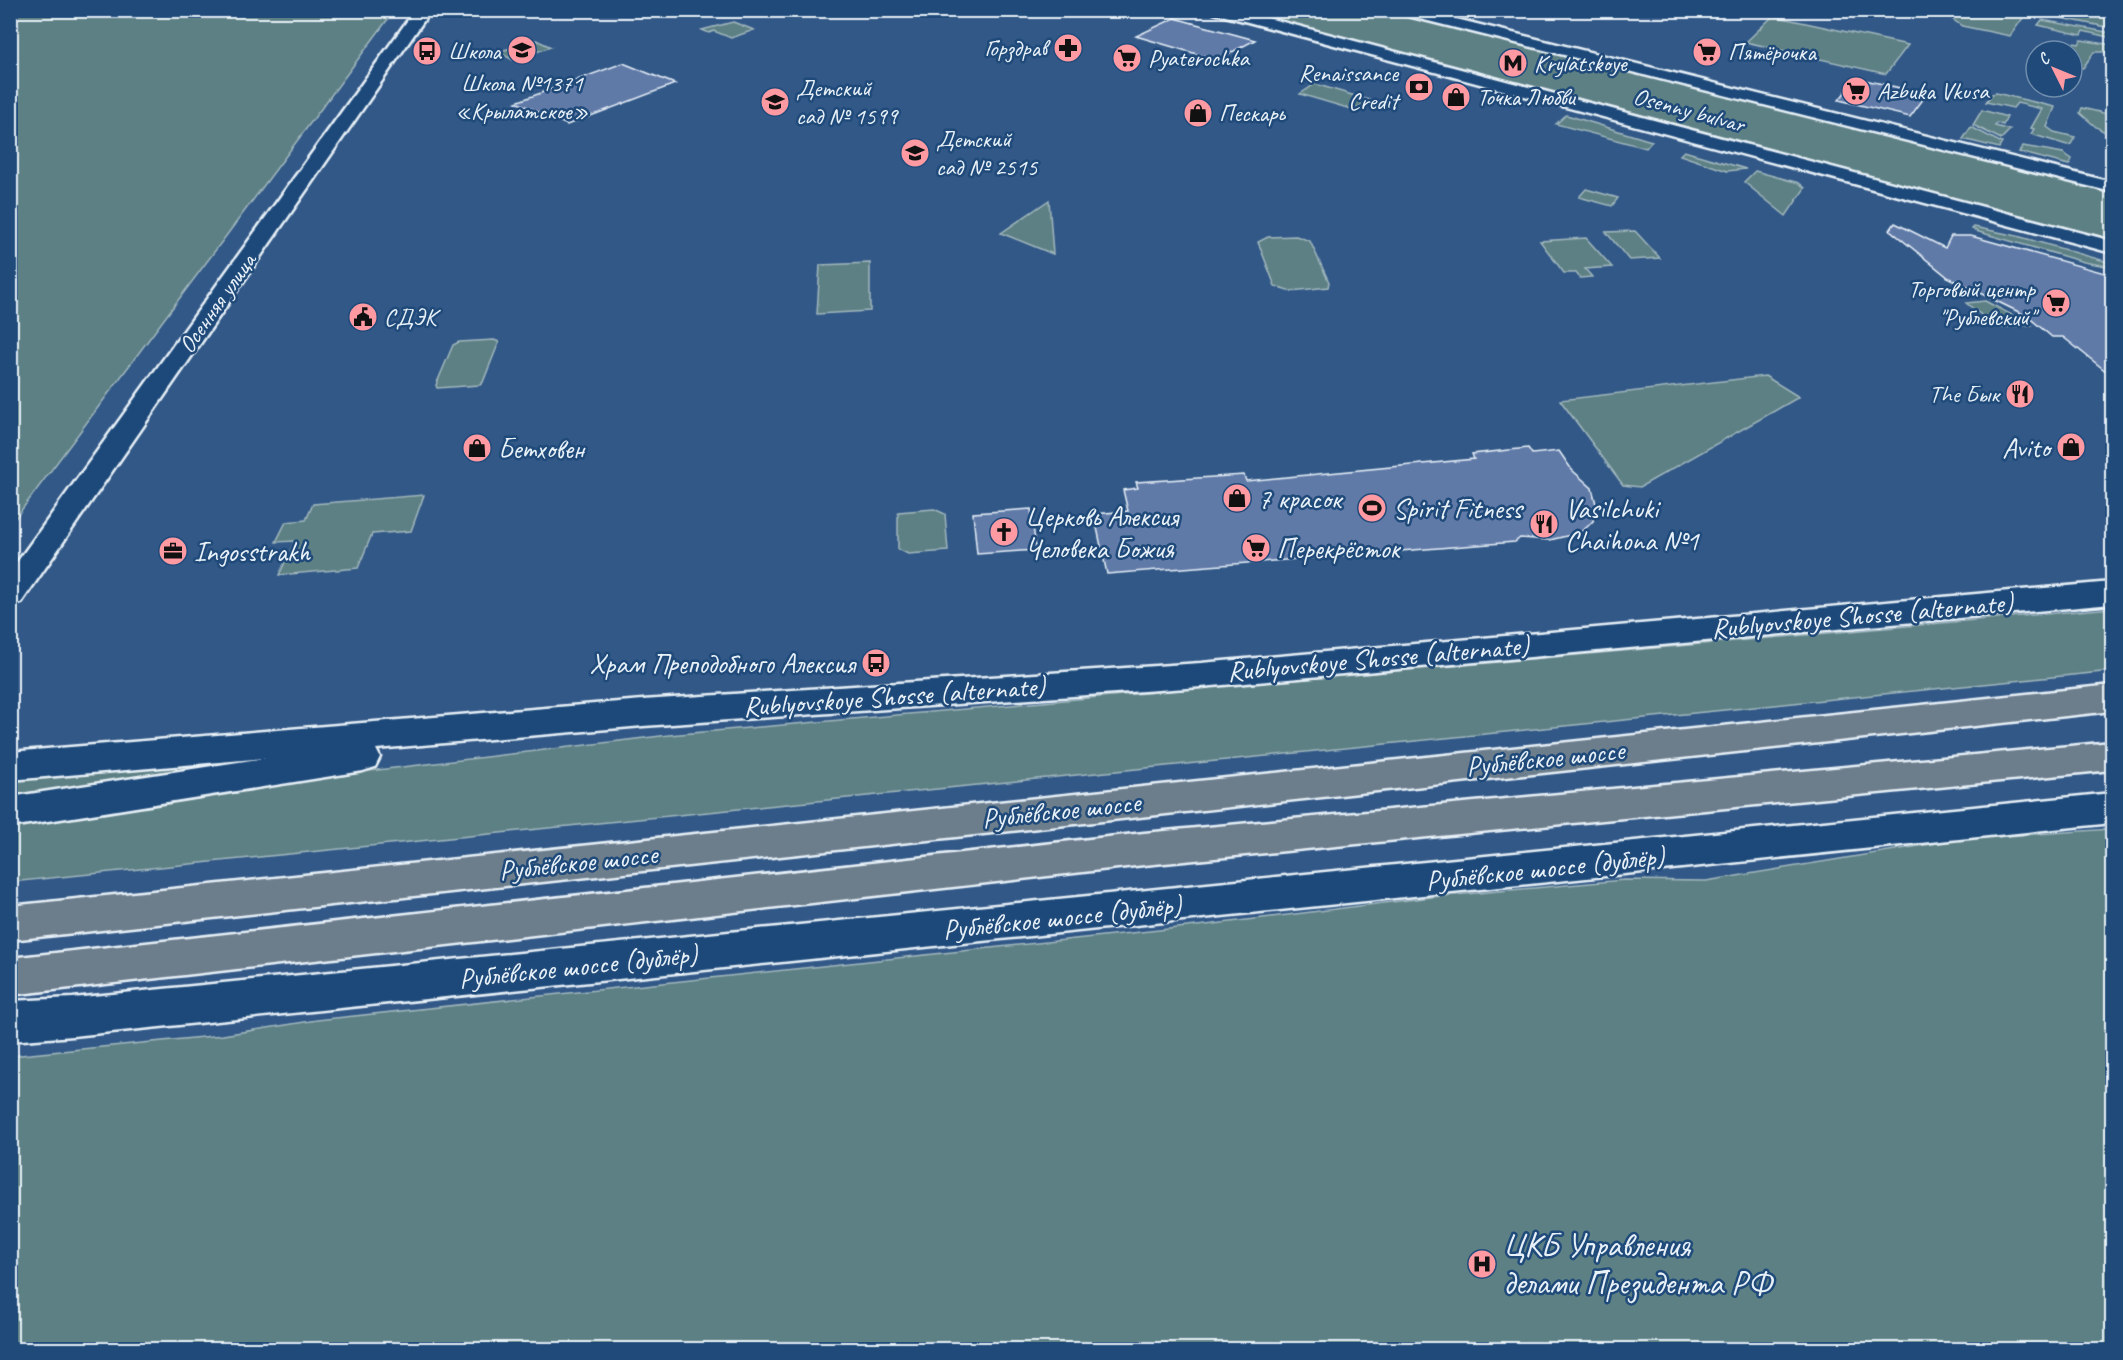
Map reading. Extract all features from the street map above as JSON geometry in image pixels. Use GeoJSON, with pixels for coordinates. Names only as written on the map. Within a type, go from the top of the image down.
{"type":"FeatureCollection","features":[{"type":"Feature","properties":{"kind":"main road","name":"Осенняя улица"},"geometry":{"type":"LineString","coordinates":[[10,595],[423,10]]}},
{"type":"Feature","properties":{"kind":"main road","name":"Rublyovskoye Shosse (alternate)"},"geometry":{"type":"LineString","coordinates":[[643,713],[1201,675],[2112,593]]}},
{"type":"Feature","properties":{"kind":"main road","name":"Рублёвское шоссе"},"geometry":{"type":"LineString","coordinates":[[10,923],[2112,698]]}},
{"type":"Feature","properties":{"kind":"main road"},"geometry":{"type":"LineString","coordinates":[[10,766],[643,713]]}},
{"type":"Feature","properties":{"kind":"main road"},"geometry":{"type":"LineString","coordinates":[[10,812],[643,713]]}},
{"type":"Feature","properties":{"kind":"main road","name":"Рублёвское шоссе"},"geometry":{"type":"LineString","coordinates":[[10,977],[1144,849],[2112,756]]}},
{"type":"Feature","properties":{"kind":"main road","name":"Рублёвское шоссе (дублёр)"},"geometry":{"type":"LineString","coordinates":[[10,1021],[275,996],[2112,808]]}},
{"type":"Feature","properties":{"kind":"street","name":"Osenny bulvar"},"geometry":{"type":"LineString","coordinates":[[1219,10],[2112,247]]}},
{"type":"Feature","properties":{"kind":"street","name":"Osenny bulvar"},"geometry":{"type":"LineString","coordinates":[[1401,10],[2112,187]]}},
{"type":"Feature","properties":{"kind":"green space"},"geometry":{"type":"Polygon","coordinates":[[[10,11],[394,11],[11,524],[10,11]]]}},
{"type":"Feature","properties":{"kind":"green space"},"geometry":{"type":"Polygon","coordinates":[[[1244,11],[1385,11],[2112,193],[2112,239],[1244,11]]]}},
{"type":"Feature","properties":{"kind":"green space"},"geometry":{"type":"Polygon","coordinates":[[[1941,11],[2028,11],[2010,36],[1962,26],[1941,11]]]}},
{"type":"Feature","properties":{"kind":"green space"},"geometry":{"type":"Polygon","coordinates":[[[2047,11],[2112,11],[2112,28],[2046,15],[2044,13],[2047,11]]]}},
{"type":"Feature","properties":{"kind":"green space"},"geometry":{"type":"Polygon","coordinates":[[[1773,16],[1908,45],[1886,74],[1746,42],[1773,16]]]}},
{"type":"Feature","properties":{"kind":"green space"},"geometry":{"type":"Polygon","coordinates":[[[2042,20],[2112,33],[2112,38],[2083,31],[2081,35],[2038,25],[2042,20]]]}},
{"type":"Feature","properties":{"kind":"green space"},"geometry":{"type":"Polygon","coordinates":[[[733,22],[754,30],[731,38],[714,31],[709,33],[702,30],[733,22]]]}},
{"type":"Feature","properties":{"kind":"green space"},"geometry":{"type":"Polygon","coordinates":[[[536,40],[551,47],[513,60],[498,52],[536,40]]]}},
{"type":"Feature","properties":{"kind":"green space"},"geometry":{"type":"Polygon","coordinates":[[[2084,40],[2112,45],[2112,52],[2094,52],[2084,67],[2084,40]]]}},
{"type":"Feature","properties":{"kind":"green space"},"geometry":{"type":"Polygon","coordinates":[[[1315,84],[1369,100],[1354,110],[1300,94],[1315,84]]]}},
{"type":"Feature","properties":{"kind":"green space"},"geometry":{"type":"Polygon","coordinates":[[[1992,94],[2055,107],[2047,127],[2054,132],[2075,137],[2071,144],[2067,145],[2031,134],[2034,129],[2031,128],[2042,109],[2017,103],[2013,108],[1986,102],[1992,94]]]}},
{"type":"Feature","properties":{"kind":"green space"},"geometry":{"type":"Polygon","coordinates":[[[2082,108],[2112,115],[2112,136],[2096,127],[2080,113],[2082,108]]]}},
{"type":"Feature","properties":{"kind":"green space"},"geometry":{"type":"Polygon","coordinates":[[[1982,110],[2007,117],[2003,125],[1997,123],[1995,126],[2010,130],[2001,139],[1973,125],[1982,110]]]}},
{"type":"Feature","properties":{"kind":"green space"},"geometry":{"type":"Polygon","coordinates":[[[1566,115],[1652,141],[1646,148],[1556,124],[1566,115]]]}},
{"type":"Feature","properties":{"kind":"green space"},"geometry":{"type":"Polygon","coordinates":[[[1971,127],[2002,143],[1999,148],[1963,139],[1971,127]]]}},
{"type":"Feature","properties":{"kind":"green space"},"geometry":{"type":"Polygon","coordinates":[[[2023,146],[2063,153],[2072,159],[2069,165],[2019,152],[2023,146]]]}},
{"type":"Feature","properties":{"kind":"green space"},"geometry":{"type":"Polygon","coordinates":[[[1684,151],[1746,169],[1727,171],[1680,155],[1684,151]]]}},
{"type":"Feature","properties":{"kind":"green space"},"geometry":{"type":"Polygon","coordinates":[[[1755,171],[1799,183],[1805,188],[1786,216],[1744,182],[1755,171]]]}},
{"type":"Feature","properties":{"kind":"green space"},"geometry":{"type":"Polygon","coordinates":[[[1586,189],[1618,198],[1612,206],[1579,197],[1586,189]]]}},
{"type":"Feature","properties":{"kind":"green space"},"geometry":{"type":"Polygon","coordinates":[[[1049,200],[1053,254],[1001,233],[1049,200]]]}},
{"type":"Feature","properties":{"kind":"green space"},"geometry":{"type":"Polygon","coordinates":[[[1974,227],[2017,236],[2112,263],[2112,267],[2084,262],[1979,232],[1972,229],[1974,227]]]}},
{"type":"Feature","properties":{"kind":"green space"},"geometry":{"type":"Polygon","coordinates":[[[1635,231],[1660,258],[1629,260],[1606,232],[1635,231]]]}},
{"type":"Feature","properties":{"kind":"green space"},"geometry":{"type":"Polygon","coordinates":[[[1296,236],[1310,241],[1329,282],[1328,287],[1291,291],[1275,286],[1258,242],[1268,237],[1296,236]]]}},
{"type":"Feature","properties":{"kind":"green space"},"geometry":{"type":"Polygon","coordinates":[[[1586,238],[1612,267],[1585,269],[1592,277],[1580,278],[1576,273],[1564,273],[1540,241],[1586,238]]]}},
{"type":"Feature","properties":{"kind":"green space"},"geometry":{"type":"Polygon","coordinates":[[[870,263],[870,311],[817,314],[820,265],[870,263]]]}},
{"type":"Feature","properties":{"kind":"green space"},"geometry":{"type":"Polygon","coordinates":[[[1985,301],[2031,325],[1998,328],[1966,303],[1985,301]]]}},
{"type":"Feature","properties":{"kind":"green space"},"geometry":{"type":"Polygon","coordinates":[[[494,340],[499,342],[480,385],[437,388],[436,385],[453,345],[459,342],[494,340]]]}},
{"type":"Feature","properties":{"kind":"green space"},"geometry":{"type":"Polygon","coordinates":[[[1765,376],[1799,397],[1640,487],[1623,485],[1560,400],[1765,376]]]}},
{"type":"Feature","properties":{"kind":"green space"},"geometry":{"type":"Polygon","coordinates":[[[424,495],[411,531],[372,534],[358,568],[279,575],[295,541],[276,542],[286,522],[306,520],[313,504],[424,495]]]}},
{"type":"Feature","properties":{"kind":"green space"},"geometry":{"type":"Polygon","coordinates":[[[934,509],[945,514],[948,551],[908,554],[898,549],[898,512],[934,509]]]}},
{"type":"Feature","properties":{"kind":"green space"},"geometry":{"type":"Polygon","coordinates":[[[2112,608],[2112,671],[11,882],[11,828],[336,775],[669,735],[2112,608]]]}},
{"type":"Feature","properties":{"kind":"green space"},"geometry":{"type":"Polygon","coordinates":[[[290,758],[11,800],[11,775],[290,758]]]}},
{"type":"Feature","properties":{"kind":"green space"},"geometry":{"type":"Polygon","coordinates":[[[2112,829],[2112,1349],[11,1349],[11,1056],[223,1035],[317,1020],[1206,925],[1432,897],[1624,880],[1706,881],[1962,839],[2112,829]]]}},
{"type":"Feature","properties":{"kind":"building"},"geometry":{"type":"Polygon","coordinates":[[[1175,18],[1255,40],[1217,60],[1136,36],[1175,18]]]}},
{"type":"Feature","properties":{"kind":"building"},"geometry":{"type":"Polygon","coordinates":[[[623,63],[675,84],[567,125],[516,102],[623,63]]]}},
{"type":"Feature","properties":{"kind":"building"},"geometry":{"type":"Polygon","coordinates":[[[1856,78],[1927,94],[1910,117],[1839,100],[1856,78]]]}},
{"type":"Feature","properties":{"kind":"building","name":"Торговый центр \"Рублевский\""},"geometry":{"type":"Polygon","coordinates":[[[1895,223],[1945,248],[1951,236],[1971,236],[2112,275],[2112,376],[2063,337],[2052,337],[2027,316],[1949,278],[1890,230],[1895,223]]]}},
{"type":"Feature","properties":{"kind":"building"},"geometry":{"type":"Polygon","coordinates":[[[1528,448],[1532,454],[1559,451],[1572,470],[1592,488],[1597,508],[1593,521],[1579,533],[1550,540],[1520,538],[1515,542],[1107,574],[1094,514],[1128,511],[1123,490],[1138,488],[1136,482],[1244,475],[1246,481],[1474,459],[1472,454],[1528,448]]]}},
{"type":"Feature","properties":{"kind":"building","name":"Церковь Алексия Человека Божия"},"geometry":{"type":"Polygon","coordinates":[[[1031,509],[1036,550],[977,554],[973,513],[1031,509]]]}},
{"type":"Feature","properties":{"kind":"place","name":"Горздрав"},"geometry":{"type":"Point","coordinates":[1068,48]}},
{"type":"Feature","properties":{"kind":"place","name":"Школа №1371 «Крылатское»"},"geometry":{"type":"Point","coordinates":[522,50]}},
{"type":"Feature","properties":{"kind":"place","name":"Школа"},"geometry":{"type":"Point","coordinates":[427,51]}},
{"type":"Feature","properties":{"kind":"place","name":"Пятёрочка"},"geometry":{"type":"Point","coordinates":[1707,52]}},
{"type":"Feature","properties":{"kind":"place","name":"Pyaterochka"},"geometry":{"type":"Point","coordinates":[1127,58]}},
{"type":"Feature","properties":{"kind":"place","name":"Krylatskoye"},"geometry":{"type":"Point","coordinates":[1513,63]}},
{"type":"Feature","properties":{"kind":"place","name":"Renaissance Credit"},"geometry":{"type":"Point","coordinates":[1419,87]}},
{"type":"Feature","properties":{"kind":"place","name":"Azbuka Vkusa"},"geometry":{"type":"Point","coordinates":[1856,91]}},
{"type":"Feature","properties":{"kind":"place","name":"Точка Любви"},"geometry":{"type":"Point","coordinates":[1456,97]}},
{"type":"Feature","properties":{"kind":"place","name":"Детский сад № 1599"},"geometry":{"type":"Point","coordinates":[775,102]}},
{"type":"Feature","properties":{"kind":"place","name":"Пескарь"},"geometry":{"type":"Point","coordinates":[1198,113]}},
{"type":"Feature","properties":{"kind":"place","name":"Детский сад № 2515"},"geometry":{"type":"Point","coordinates":[915,153]}},
{"type":"Feature","properties":{"kind":"place","name":"Торговый центр \"Рублевский\""},"geometry":{"type":"Point","coordinates":[2056,303]}},
{"type":"Feature","properties":{"kind":"place","name":"СДЭК"},"geometry":{"type":"Point","coordinates":[363,317]}},
{"type":"Feature","properties":{"kind":"place","name":"The Бык"},"geometry":{"type":"Point","coordinates":[2020,394]}},
{"type":"Feature","properties":{"kind":"place","name":"Avito"},"geometry":{"type":"Point","coordinates":[2071,447]}},
{"type":"Feature","properties":{"kind":"place","name":"Бетховен"},"geometry":{"type":"Point","coordinates":[477,448]}},
{"type":"Feature","properties":{"kind":"place","name":"7 красок"},"geometry":{"type":"Point","coordinates":[1237,498]}},
{"type":"Feature","properties":{"kind":"place","name":"Spirit Fitness"},"geometry":{"type":"Point","coordinates":[1372,508]}},
{"type":"Feature","properties":{"kind":"place","name":"Vasilchuki Chaihona №1"},"geometry":{"type":"Point","coordinates":[1544,524]}},
{"type":"Feature","properties":{"kind":"place","name":"Церковь Алексия Человека Божия"},"geometry":{"type":"Point","coordinates":[1004,532]}},
{"type":"Feature","properties":{"kind":"place","name":"Перекрёсток"},"geometry":{"type":"Point","coordinates":[1256,548]}},
{"type":"Feature","properties":{"kind":"place","name":"Ingosstrakh"},"geometry":{"type":"Point","coordinates":[173,551]}},
{"type":"Feature","properties":{"kind":"place","name":"Храм Преподобного Алексия"},"geometry":{"type":"Point","coordinates":[876,663]}},
{"type":"Feature","properties":{"kind":"place","name":"ЦКБ Управления делами Президента РФ"},"geometry":{"type":"Point","coordinates":[1482,1264]}}]}
